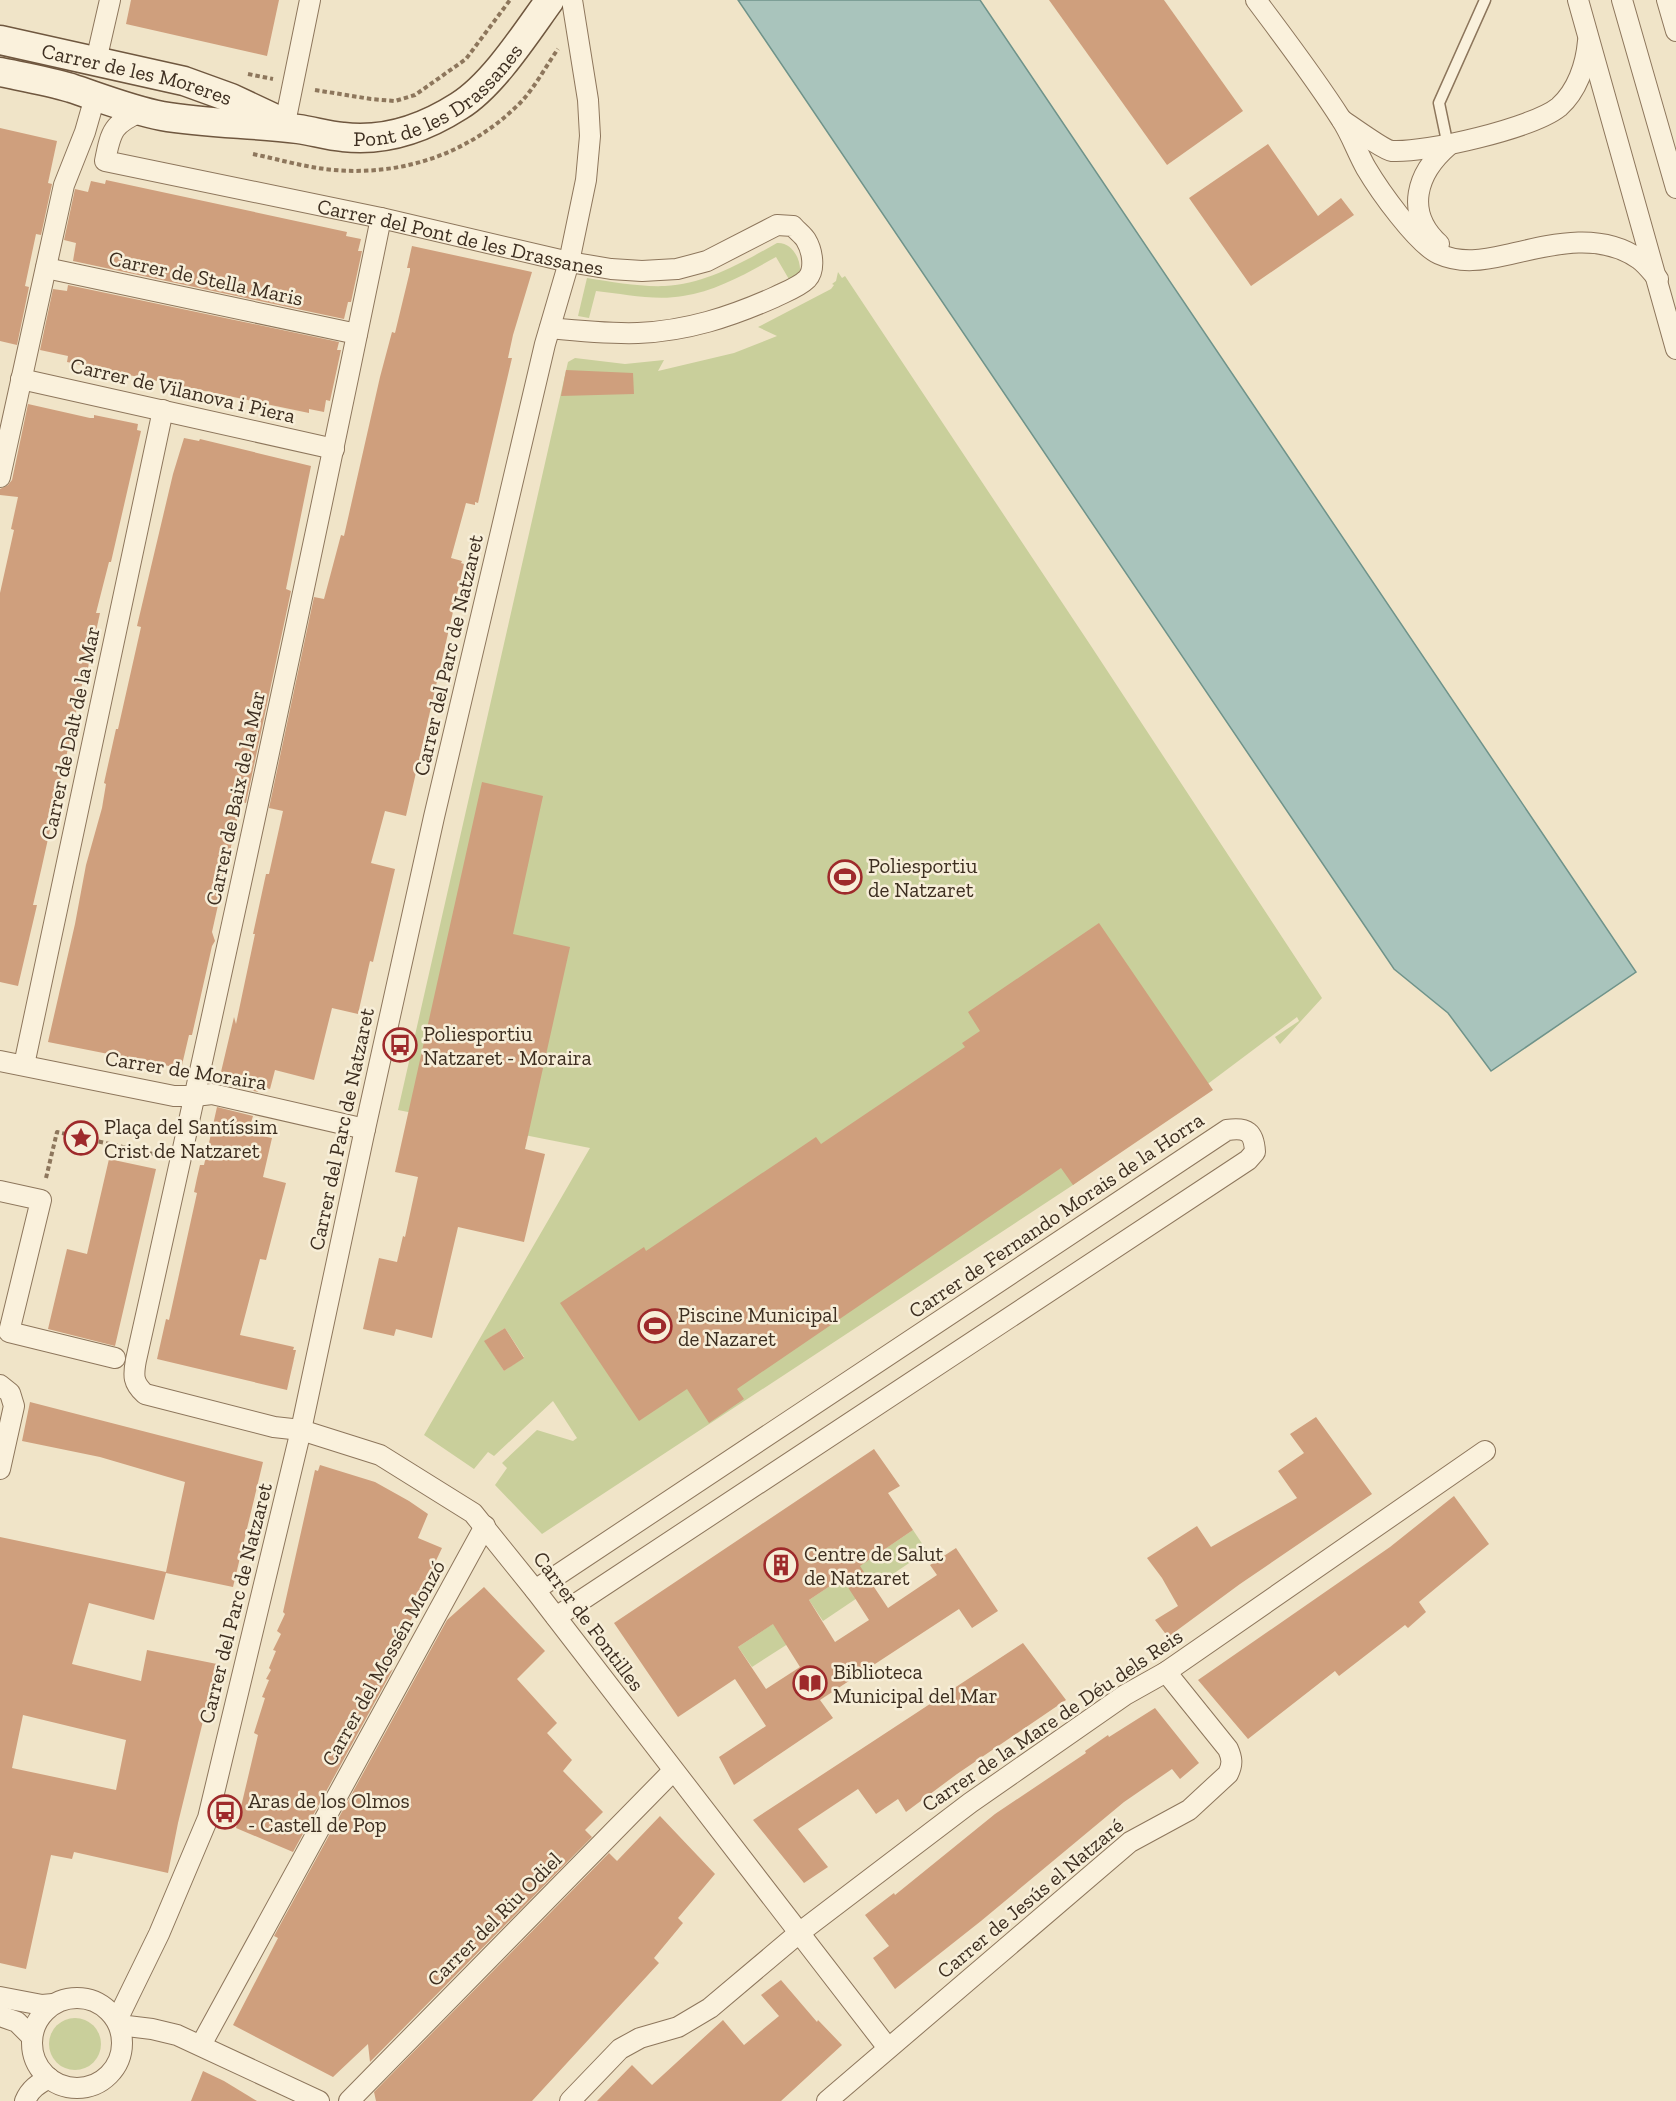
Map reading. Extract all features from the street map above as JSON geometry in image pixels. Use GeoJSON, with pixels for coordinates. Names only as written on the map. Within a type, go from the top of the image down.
{"type":"FeatureCollection","features":[{"type":"Feature","properties":{"kind":"main road","name":"Pont de les Drassanes"},"geometry":{"type":"LineString","coordinates":[[284,123],[344,138],[366,138],[397,135],[428,123],[460,106],[484,87],[550,0]]}},
{"type":"Feature","properties":{"kind":"main road","name":"Carrer de les Moreres"},"geometry":{"type":"LineString","coordinates":[[0,40],[184,81],[231,98],[284,123]]}},
{"type":"Feature","properties":{"kind":"main road","name":"Carrer de les Moreres"},"geometry":{"type":"LineString","coordinates":[[0,72],[54,84],[94,98],[103,88],[114,85],[133,87],[284,123]]}},
{"type":"Feature","properties":{"kind":"main road"},"geometry":{"type":"LineString","coordinates":[[94,98],[142,111],[210,123],[284,123]]}},
{"type":"Feature","properties":{"kind":"street"},"geometry":{"type":"LineString","coordinates":[[96,61],[110,0]]}},
{"type":"Feature","properties":{"kind":"street"},"geometry":{"type":"LineString","coordinates":[[284,123],[310,0]]}},
{"type":"Feature","properties":{"kind":"street","name":"Carrer del Parc de Natzaret"},"geometry":{"type":"LineString","coordinates":[[118,2023],[208,1818],[301,1430],[434,817],[550,328],[569,262],[586,180],[590,136],[588,100],[572,0]]}},
{"type":"Feature","properties":{"kind":"street"},"geometry":{"type":"LineString","coordinates":[[1256,0],[1342,120],[1366,168],[1417,238],[1437,253],[1453,259],[1485,260],[1555,243],[1593,243],[1612,246],[1627,252],[1641,260],[1658,279]]}},
{"type":"Feature","properties":{"kind":"street"},"geometry":{"type":"LineString","coordinates":[[1578,0],[1676,349]]}},
{"type":"Feature","properties":{"kind":"street"},"geometry":{"type":"LineString","coordinates":[[1622,0],[1676,188]]}},
{"type":"Feature","properties":{"kind":"street"},"geometry":{"type":"LineString","coordinates":[[1667,0],[1676,31]]}},
{"type":"Feature","properties":{"kind":"street"},"geometry":{"type":"LineString","coordinates":[[1342,120],[1390,151],[1448,146],[1538,119],[1558,107],[1570,94],[1578,80],[1587,52],[1588,36]]}},
{"type":"Feature","properties":{"kind":"street"},"geometry":{"type":"LineString","coordinates":[[0,477],[63,185],[86,132],[94,98]]}},
{"type":"Feature","properties":{"kind":"street"},"geometry":{"type":"LineString","coordinates":[[105,161],[113,129],[118,123],[142,111]]}},
{"type":"Feature","properties":{"kind":"street"},"geometry":{"type":"LineString","coordinates":[[1448,146],[1428,167],[1420,180],[1418,209],[1423,224],[1433,238],[1449,253],[1469,260]]}},
{"type":"Feature","properties":{"kind":"street","name":"Carrer del Pont de les Drassanes"},"geometry":{"type":"LineString","coordinates":[[76,155],[381,218],[569,262],[611,269],[642,271],[677,268],[707,261],[777,225],[793,226],[806,240],[813,264],[808,278],[788,291],[735,315],[695,325],[637,333],[550,328]]}},
{"type":"Feature","properties":{"kind":"street","name":"Carrer de Baix de la Mar"},"geometry":{"type":"LineString","coordinates":[[136,1386],[134,1373],[136,1360],[334,449],[381,218]]}},
{"type":"Feature","properties":{"kind":"street","name":"Carrer de Stella Maris"},"geometry":{"type":"LineString","coordinates":[[46,268],[357,334]]}},
{"type":"Feature","properties":{"kind":"street","name":"Carrer de Vilanova i Piera"},"geometry":{"type":"LineString","coordinates":[[21,379],[334,449]]}},
{"type":"Feature","properties":{"kind":"street","name":"Carrer de Dalt de la Mar"},"geometry":{"type":"LineString","coordinates":[[24,1065],[163,410]]}},
{"type":"Feature","properties":{"kind":"street","name":"Carrer de Moraira"},"geometry":{"type":"LineString","coordinates":[[0,1060],[174,1096],[212,1094],[365,1129]]}},
{"type":"Feature","properties":{"kind":"street","name":"Carrer de Fernando Morais de la Horra"},"geometry":{"type":"LineString","coordinates":[[535,1590],[1227,1130],[1238,1128],[1249,1132],[1254,1142],[1255,1152],[1248,1160],[555,1617]]}},
{"type":"Feature","properties":{"kind":"street"},"geometry":{"type":"LineString","coordinates":[[0,1191],[40,1200],[9,1332],[115,1358]]}},
{"type":"Feature","properties":{"kind":"street"},"geometry":{"type":"LineString","coordinates":[[0,1385],[10,1393],[14,1406],[0,1469]]}},
{"type":"Feature","properties":{"kind":"street","name":"Carrer de Fontilles"},"geometry":{"type":"LineString","coordinates":[[136,1386],[145,1394],[274,1427],[301,1430],[380,1455],[472,1512],[535,1590],[888,2048]]}},
{"type":"Feature","properties":{"kind":"street","name":"Carrer de la Mare de Déu dels Reis"},"geometry":{"type":"LineString","coordinates":[[570,2101],[620,2049],[640,2038],[678,2027],[710,2008],[800,1933],[979,1796],[1125,1695],[1166,1672],[1485,1451]]}},
{"type":"Feature","properties":{"kind":"street","name":"Carrer del Mossén Monzó"},"geometry":{"type":"LineString","coordinates":[[201,2045],[485,1526]]}},
{"type":"Feature","properties":{"kind":"street","name":"Carrer de Jesús el Natzaré"},"geometry":{"type":"LineString","coordinates":[[827,2101],[1130,1842],[1189,1810],[1228,1774],[1232,1766],[1232,1758],[1228,1749],[1166,1672]]}},
{"type":"Feature","properties":{"kind":"street","name":"Carrer del Riu Odiel"},"geometry":{"type":"LineString","coordinates":[[349,2101],[673,1771]]}},
{"type":"Feature","properties":{"kind":"street"},"geometry":{"type":"LineString","coordinates":[[0,1996],[42,2005],[85,1998],[99,2003],[110,2012],[118,2023],[122,2036],[119,2060],[111,2072],[89,2094],[61,2085],[49,2078],[39,2067],[33,2053],[32,2037],[36,2024],[53,2004]]}},
{"type":"Feature","properties":{"kind":"street"},"geometry":{"type":"LineString","coordinates":[[0,2016],[17,2022],[32,2037]]}},
{"type":"Feature","properties":{"kind":"street"},"geometry":{"type":"LineString","coordinates":[[118,2023],[177,2035],[319,2101]]}},
{"type":"Feature","properties":{"kind":"street"},"geometry":{"type":"LineString","coordinates":[[25,2101],[28,2093],[35,2086],[49,2078]]}},
{"type":"Feature","properties":{"kind":"lane"},"geometry":{"type":"LineString","coordinates":[[1448,146],[1439,103],[1485,0]]}},
{"type":"Feature","properties":{"kind":"path"},"geometry":{"type":"LineString","coordinates":[[293,84],[371,99],[395,100],[415,95],[466,59],[510,0]]}},
{"type":"Feature","properties":{"kind":"path"},"geometry":{"type":"LineString","coordinates":[[40,1200],[57,1132],[162,1156]]}},
{"type":"Feature","properties":{"kind":"green space"},"geometry":{"type":"Polygon","coordinates":[[[777,243],[791,248],[799,262],[800,272],[790,281],[776,257],[719,286],[695,294],[651,297],[596,291],[589,318],[578,316],[587,278],[646,286],[680,284],[724,271],[777,243]]]}},
{"type":"Feature","properties":{"kind":"green space","name":"Poliesportiu de Natzaret"},"geometry":{"type":"Polygon","coordinates":[[[838,272],[842,278],[845,276],[1322,998],[1280,1044],[1275,1037],[1299,1021],[1297,1017],[1073,1185],[542,1534],[495,1485],[507,1468],[502,1463],[537,1430],[573,1441],[577,1438],[553,1401],[494,1456],[488,1452],[474,1469],[424,1435],[590,1148],[398,1110],[568,362],[575,358],[625,364],[664,360],[658,371],[734,353],[777,336],[758,327],[831,289],[834,285],[832,284],[836,281],[838,272]],[[505,1328],[485,1341],[504,1371],[524,1357],[505,1328]]]}},
{"type":"Feature","properties":{"kind":"green space"},"geometry":{"type":"Polygon","coordinates":[[[913,1530],[927,1551],[823,1621],[809,1600],[913,1530]]]}},
{"type":"Feature","properties":{"kind":"green space"},"geometry":{"type":"Polygon","coordinates":[[[780,1619],[794,1640],[752,1667],[738,1647],[780,1619]]]}},
{"type":"Feature","properties":{"kind":"green space"},"geometry":{"type":"Polygon","coordinates":[[[70,2018],[80,2018],[89,2022],[97,2030],[101,2044],[97,2058],[89,2066],[80,2070],[70,2070],[61,2066],[53,2058],[49,2049],[49,2039],[53,2030],[61,2022],[70,2018]]]}},
{"type":"Feature","properties":{"kind":"water"},"geometry":{"type":"Polygon","coordinates":[[[738,0],[980,0],[1636,972],[1491,1071],[1448,1013],[1394,969],[738,0]]]}},
{"type":"Feature","properties":{"kind":"building"},"geometry":{"type":"Polygon","coordinates":[[[131,0],[279,0],[267,56],[126,24],[131,0]]]}},
{"type":"Feature","properties":{"kind":"building"},"geometry":{"type":"Polygon","coordinates":[[[1049,0],[1164,0],[1243,111],[1167,165],[1049,0]]]}},
{"type":"Feature","properties":{"kind":"building"},"geometry":{"type":"Polygon","coordinates":[[[0,128],[57,141],[48,183],[52,184],[41,235],[36,234],[25,286],[29,287],[17,345],[0,341],[0,128]]]}},
{"type":"Feature","properties":{"kind":"building"},"geometry":{"type":"Polygon","coordinates":[[[1268,144],[1318,216],[1341,198],[1354,215],[1251,286],[1189,198],[1268,144]]]}},
{"type":"Feature","properties":{"kind":"building"},"geometry":{"type":"Polygon","coordinates":[[[106,180],[347,232],[346,236],[361,239],[358,251],[362,251],[351,302],[348,302],[344,319],[73,261],[76,243],[64,240],[75,189],[88,192],[91,181],[105,184],[106,180]]]}},
{"type":"Feature","properties":{"kind":"building"},"geometry":{"type":"Polygon","coordinates":[[[412,246],[532,272],[513,335],[508,358],[512,358],[478,503],[475,502],[475,505],[466,503],[451,558],[462,561],[461,563],[464,564],[406,816],[385,811],[371,863],[395,869],[358,1014],[332,1008],[314,1080],[275,1070],[270,1089],[260,1087],[258,1092],[222,1084],[224,1072],[221,1072],[234,1017],[236,1024],[266,874],[269,874],[283,811],[269,808],[314,597],[324,599],[341,535],[344,536],[380,377],[392,332],[395,333],[410,271],[410,268],[407,268],[412,246]]]}},
{"type":"Feature","properties":{"kind":"building"},"geometry":{"type":"Polygon","coordinates":[[[68,285],[339,342],[337,350],[341,350],[330,401],[326,400],[324,412],[309,409],[309,413],[67,362],[68,356],[40,350],[53,289],[67,291],[68,285]]]}},
{"type":"Feature","properties":{"kind":"building"},"geometry":{"type":"Polygon","coordinates":[[[566,370],[633,373],[634,394],[561,396],[566,370]]]}},
{"type":"Feature","properties":{"kind":"building"},"geometry":{"type":"Polygon","coordinates":[[[28,404],[90,418],[94,418],[94,415],[138,424],[137,430],[141,431],[111,562],[109,562],[96,613],[100,613],[33,905],[37,905],[18,986],[0,982],[0,593],[14,530],[11,529],[18,497],[0,495],[0,489],[12,480],[28,404]]]}},
{"type":"Feature","properties":{"kind":"building"},"geometry":{"type":"Polygon","coordinates":[[[184,438],[199,441],[200,439],[311,466],[286,589],[291,591],[246,803],[241,802],[212,932],[215,941],[192,1035],[189,1035],[182,1065],[179,1064],[179,1068],[48,1042],[86,865],[102,808],[106,784],[104,783],[116,729],[118,729],[141,627],[137,626],[173,474],[184,438]]]}},
{"type":"Feature","properties":{"kind":"building"},"geometry":{"type":"Polygon","coordinates":[[[482,782],[543,796],[513,934],[570,947],[525,1149],[545,1154],[524,1242],[458,1227],[432,1338],[396,1329],[394,1336],[363,1329],[379,1258],[397,1262],[403,1236],[405,1237],[418,1177],[395,1172],[482,782]]]}},
{"type":"Feature","properties":{"kind":"building"},"geometry":{"type":"Polygon","coordinates":[[[1099,923],[1213,1090],[1073,1185],[1061,1168],[737,1389],[744,1399],[709,1423],[687,1389],[639,1421],[560,1303],[644,1247],[646,1251],[816,1137],[821,1144],[965,1047],[962,1043],[980,1031],[968,1012],[1099,923]]]}},
{"type":"Feature","properties":{"kind":"building"},"geometry":{"type":"Polygon","coordinates":[[[217,1107],[253,1116],[249,1129],[263,1132],[262,1136],[272,1138],[263,1177],[286,1183],[266,1260],[260,1259],[240,1335],[294,1347],[293,1350],[296,1350],[287,1390],[157,1359],[166,1319],[169,1320],[197,1193],[194,1192],[200,1165],[204,1165],[217,1107]]]}},
{"type":"Feature","properties":{"kind":"building"},"geometry":{"type":"Polygon","coordinates":[[[109,1159],[156,1169],[115,1346],[48,1329],[67,1249],[87,1254],[109,1159]]]}},
{"type":"Feature","properties":{"kind":"building"},"geometry":{"type":"Polygon","coordinates":[[[505,1328],[524,1358],[504,1371],[484,1341],[505,1328]]]}},
{"type":"Feature","properties":{"kind":"building"},"geometry":{"type":"Polygon","coordinates":[[[30,1402],[263,1462],[233,1587],[166,1573],[154,1620],[89,1603],[72,1664],[141,1681],[147,1650],[217,1664],[168,1873],[74,1852],[72,1859],[51,1855],[26,1969],[0,1963],[0,1537],[166,1572],[185,1482],[100,1457],[22,1441],[30,1402]],[[23,1715],[12,1768],[116,1790],[126,1740],[23,1715]]]}},
{"type":"Feature","properties":{"kind":"building"},"geometry":{"type":"Polygon","coordinates":[[[1316,1417],[1372,1494],[1240,1584],[1168,1637],[1155,1620],[1178,1606],[1147,1558],[1197,1526],[1211,1547],[1297,1498],[1278,1471],[1304,1453],[1290,1434],[1316,1417]]]}},
{"type":"Feature","properties":{"kind":"building","name":"Centre de Salut de Natzaret"},"geometry":{"type":"Polygon","coordinates":[[[874,1449],[900,1486],[888,1493],[913,1530],[860,1566],[888,1608],[937,1575],[930,1565],[956,1548],[998,1611],[972,1628],[959,1609],[820,1700],[833,1718],[734,1785],[719,1757],[766,1726],[735,1679],[678,1717],[614,1623],[874,1449]],[[842,1578],[809,1600],[835,1642],[869,1620],[842,1578]],[[773,1624],[738,1647],[766,1689],[800,1667],[773,1624]]]}},
{"type":"Feature","properties":{"kind":"building"},"geometry":{"type":"Polygon","coordinates":[[[320,1465],[375,1482],[409,1501],[428,1514],[418,1538],[442,1548],[424,1586],[426,1591],[379,1681],[393,1669],[293,1852],[236,1828],[258,1735],[254,1733],[265,1698],[262,1697],[269,1680],[266,1679],[276,1651],[273,1650],[281,1634],[277,1631],[285,1614],[283,1612],[315,1470],[318,1471],[320,1465]]]}},
{"type":"Feature","properties":{"kind":"building"},"geometry":{"type":"Polygon","coordinates":[[[1454,1496],[1489,1544],[1419,1602],[1426,1612],[1408,1628],[1405,1625],[1339,1676],[1335,1671],[1248,1739],[1198,1680],[1390,1547],[1454,1496]]]}},
{"type":"Feature","properties":{"kind":"building"},"geometry":{"type":"Polygon","coordinates":[[[484,1587],[545,1651],[517,1679],[557,1723],[547,1733],[572,1760],[563,1771],[603,1812],[585,1830],[592,1837],[370,2062],[368,2044],[333,2077],[233,2025],[278,1938],[274,1936],[447,1620],[484,1587]]]}},
{"type":"Feature","properties":{"kind":"building"},"geometry":{"type":"Polygon","coordinates":[[[1023,1643],[1066,1700],[957,1774],[906,1812],[898,1799],[876,1814],[858,1789],[798,1829],[828,1867],[804,1883],[753,1820],[1023,1643]]]}},
{"type":"Feature","properties":{"kind":"building"},"geometry":{"type":"Polygon","coordinates":[[[1155,1708],[1199,1763],[1180,1779],[1172,1769],[1124,1802],[895,1989],[873,1958],[889,1946],[865,1915],[894,1893],[895,1895],[995,1814],[1086,1753],[1085,1751],[1108,1735],[1109,1737],[1155,1708]]]}},
{"type":"Feature","properties":{"kind":"building"},"geometry":{"type":"Polygon","coordinates":[[[660,1816],[715,1874],[678,1918],[683,1923],[654,1958],[659,1963],[532,2101],[376,2101],[374,2092],[609,1853],[617,1861],[660,1816]]]}},
{"type":"Feature","properties":{"kind":"building"},"geometry":{"type":"Polygon","coordinates":[[[781,1980],[817,2022],[818,2020],[842,2045],[781,2101],[597,2101],[632,2065],[652,2085],[723,2020],[744,2045],[779,2016],[761,1995],[781,1980]]]}},
{"type":"Feature","properties":{"kind":"building"},"geometry":{"type":"Polygon","coordinates":[[[203,2071],[224,2081],[257,2101],[191,2101],[203,2071]]]}},
{"type":"Feature","properties":{"kind":"place","name":"Poliesportiu de Natzaret"},"geometry":{"type":"Point","coordinates":[845,877]}},
{"type":"Feature","properties":{"kind":"place","name":"Poliesportiu Natzaret - Moraira"},"geometry":{"type":"Point","coordinates":[400,1045]}},
{"type":"Feature","properties":{"kind":"place","name":"Plaça del Santíssim Crist de Natzaret"},"geometry":{"type":"Point","coordinates":[81,1138]}},
{"type":"Feature","properties":{"kind":"place","name":"Piscine Municipal de Nazaret"},"geometry":{"type":"Point","coordinates":[655,1326]}},
{"type":"Feature","properties":{"kind":"place","name":"Centre de Salut de Natzaret"},"geometry":{"type":"Point","coordinates":[781,1565]}},
{"type":"Feature","properties":{"kind":"place","name":"Biblioteca Municipal del Mar"},"geometry":{"type":"Point","coordinates":[810,1683]}},
{"type":"Feature","properties":{"kind":"place","name":"Aras de los Olmos - Castell de Pop"},"geometry":{"type":"Point","coordinates":[225,1812]}}]}
